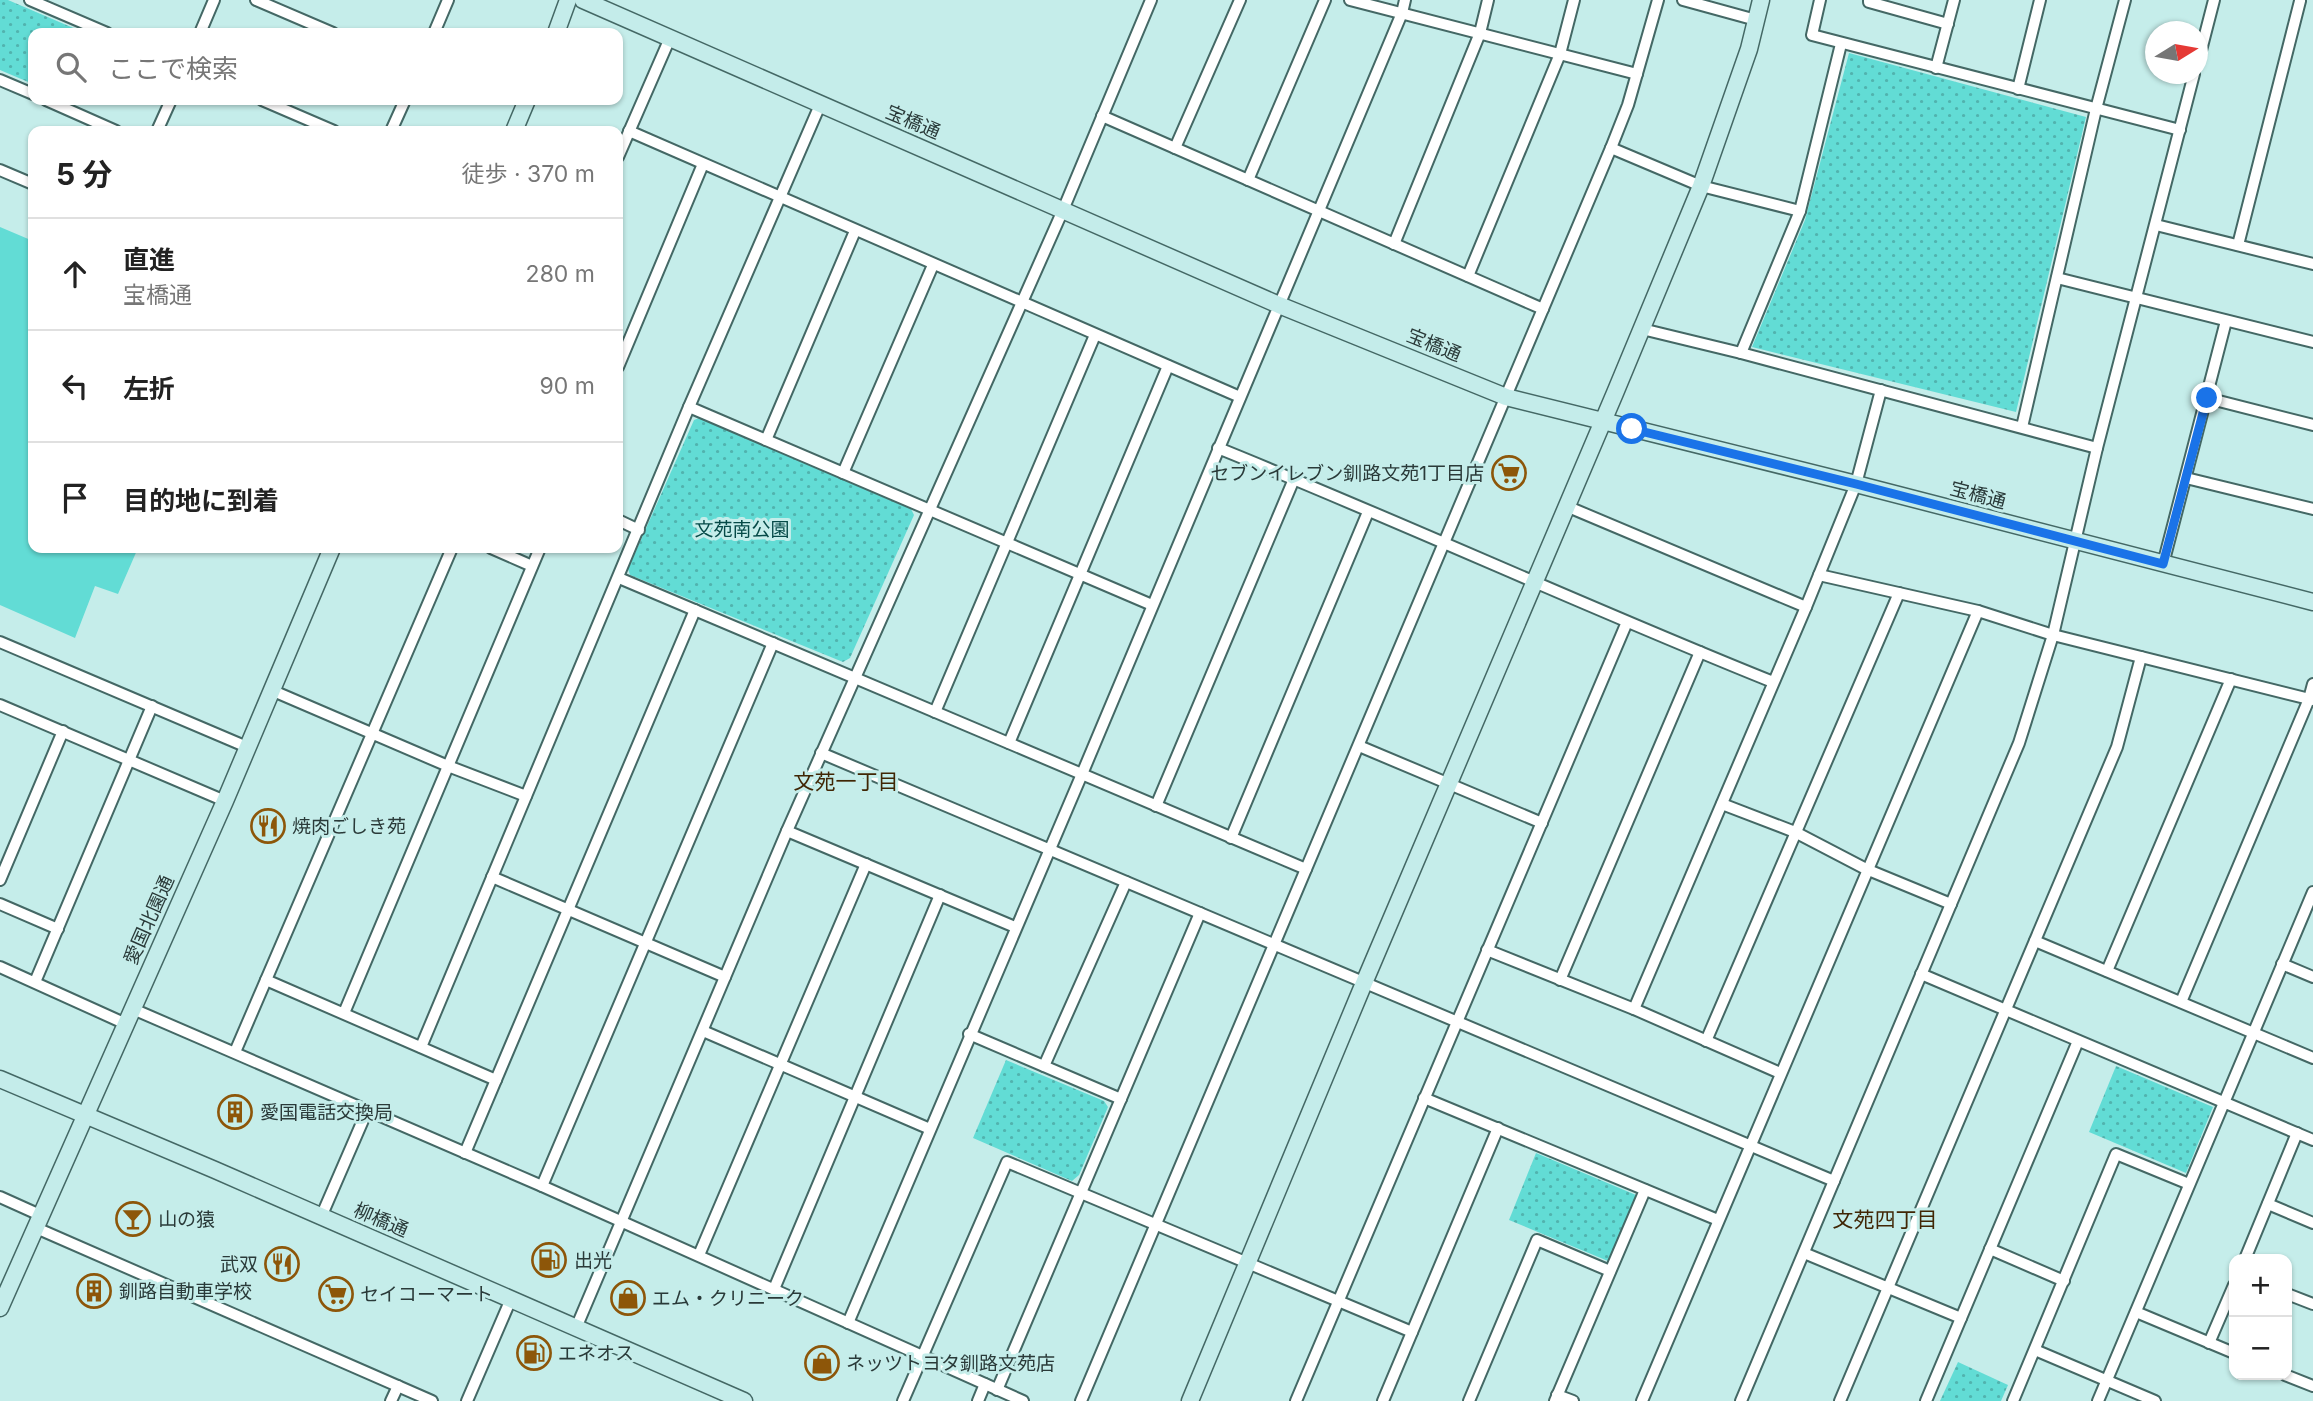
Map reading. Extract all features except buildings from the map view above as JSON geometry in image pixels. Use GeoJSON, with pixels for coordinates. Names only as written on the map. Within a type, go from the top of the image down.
{"type":"FeatureCollection","features":[{"type":"Feature","properties":{"kind":"street"},"geometry":{"type":"LineString","coordinates":[[30,0],[92,28]]}},
{"type":"Feature","properties":{"kind":"street"},"geometry":{"type":"LineString","coordinates":[[202,28],[214,0]]}},
{"type":"Feature","properties":{"kind":"street"},"geometry":{"type":"LineString","coordinates":[[256,0],[321,28]]}},
{"type":"Feature","properties":{"kind":"street"},"geometry":{"type":"LineString","coordinates":[[436,28],[448,0]]}},
{"type":"Feature","properties":{"kind":"street"},"geometry":{"type":"LineString","coordinates":[[558,28],[568,0]]}},
{"type":"Feature","properties":{"kind":"street","name":"宝橋通"},"geometry":{"type":"LineString","coordinates":[[583,0],[1279,305],[1506,397],[2313,602]]}},
{"type":"Feature","properties":{"kind":"street"},"geometry":{"type":"LineString","coordinates":[[576,1328],[787,831],[1063,210],[1152,0]]}},
{"type":"Feature","properties":{"kind":"street"},"geometry":{"type":"LineString","coordinates":[[1175,148],[1240,0]]}},
{"type":"Feature","properties":{"kind":"street"},"geometry":{"type":"LineString","coordinates":[[1248,180],[1325,0]]}},
{"type":"Feature","properties":{"kind":"street"},"geometry":{"type":"LineString","coordinates":[[1350,0],[1637,74]]}},
{"type":"Feature","properties":{"kind":"street"},"geometry":{"type":"LineString","coordinates":[[848,1323],[1082,774],[1402,13],[1405,0]]}},
{"type":"Feature","properties":{"kind":"street"},"geometry":{"type":"LineString","coordinates":[[1394,244],[1480,33],[1488,0]]}},
{"type":"Feature","properties":{"kind":"street"},"geometry":{"type":"LineString","coordinates":[[1468,276],[1560,54],[1574,0]]}},
{"type":"Feature","properties":{"kind":"street"},"geometry":{"type":"LineString","coordinates":[[1081,1401],[1611,148],[1637,74],[1658,0]]}},
{"type":"Feature","properties":{"kind":"street"},"geometry":{"type":"LineString","coordinates":[[1683,0],[1756,20]]}},
{"type":"Feature","properties":{"kind":"street"},"geometry":{"type":"LineString","coordinates":[[1190,1401],[1701,186],[1749,49],[1761,0]]}},
{"type":"Feature","properties":{"kind":"street"},"geometry":{"type":"LineString","coordinates":[[1820,0],[1812,36],[2180,130]]}},
{"type":"Feature","properties":{"kind":"street"},"geometry":{"type":"LineString","coordinates":[[1869,0],[1948,24]]}},
{"type":"Feature","properties":{"kind":"street"},"geometry":{"type":"LineString","coordinates":[[1936,68],[1954,0]]}},
{"type":"Feature","properties":{"kind":"street"},"geometry":{"type":"LineString","coordinates":[[2018,89],[2040,0]]}},
{"type":"Feature","properties":{"kind":"street"},"geometry":{"type":"LineString","coordinates":[[2022,427],[2124,0]]}},
{"type":"Feature","properties":{"kind":"street"},"geometry":{"type":"LineString","coordinates":[[2208,22],[2214,0]]}},
{"type":"Feature","properties":{"kind":"street"},"geometry":{"type":"LineString","coordinates":[[2238,245],[2298,1],[2313,5]]}},
{"type":"Feature","properties":{"kind":"street"},"geometry":{"type":"LineString","coordinates":[[623,145],[670,38]]}},
{"type":"Feature","properties":{"kind":"street"},"geometry":{"type":"LineString","coordinates":[[1741,354],[1800,211],[1841,44]]}},
{"type":"Feature","properties":{"kind":"street"},"geometry":{"type":"LineString","coordinates":[[0,80],[28,92]]}},
{"type":"Feature","properties":{"kind":"street"},"geometry":{"type":"LineString","coordinates":[[1741,1401],[2019,743],[2053,635],[2096,448],[2192,84]]}},
{"type":"Feature","properties":{"kind":"street"},"geometry":{"type":"LineString","coordinates":[[68,105],[107,126]]}},
{"type":"Feature","properties":{"kind":"street"},"geometry":{"type":"LineString","coordinates":[[159,126],[170,105]]}},
{"type":"Feature","properties":{"kind":"street"},"geometry":{"type":"LineString","coordinates":[[273,105],[322,126]]}},
{"type":"Feature","properties":{"kind":"street"},"geometry":{"type":"LineString","coordinates":[[393,126],[403,105]]}},
{"type":"Feature","properties":{"kind":"street"},"geometry":{"type":"LineString","coordinates":[[516,126],[525,105]]}},
{"type":"Feature","properties":{"kind":"street"},"geometry":{"type":"LineString","coordinates":[[421,1047],[689,407],[820,105]]}},
{"type":"Feature","properties":{"kind":"street"},"geometry":{"type":"LineString","coordinates":[[1102,116],[1543,309]]}},
{"type":"Feature","properties":{"kind":"street"},"geometry":{"type":"LineString","coordinates":[[629,131],[1240,397]]}},
{"type":"Feature","properties":{"kind":"street"},"geometry":{"type":"LineString","coordinates":[[1611,148],[1701,186],[1800,211]]}},
{"type":"Feature","properties":{"kind":"street"},"geometry":{"type":"LineString","coordinates":[[623,355],[703,164]]}},
{"type":"Feature","properties":{"kind":"street"},"geometry":{"type":"LineString","coordinates":[[0,170],[28,182]]}},
{"type":"Feature","properties":{"kind":"street"},"geometry":{"type":"LineString","coordinates":[[2156,225],[2313,264]]}},
{"type":"Feature","properties":{"kind":"street"},"geometry":{"type":"LineString","coordinates":[[766,440],[855,230]]}},
{"type":"Feature","properties":{"kind":"street"},"geometry":{"type":"LineString","coordinates":[[843,472],[933,265]]}},
{"type":"Feature","properties":{"kind":"street"},"geometry":{"type":"LineString","coordinates":[[2057,278],[2313,342]]}},
{"type":"Feature","properties":{"kind":"street"},"geometry":{"type":"LineString","coordinates":[[2163,564],[2226,321]]}},
{"type":"Feature","properties":{"kind":"street"},"geometry":{"type":"LineString","coordinates":[[1642,330],[2096,448]]}},
{"type":"Feature","properties":{"kind":"street"},"geometry":{"type":"LineString","coordinates":[[935,712],[1095,335]]}},
{"type":"Feature","properties":{"kind":"street"},"geometry":{"type":"LineString","coordinates":[[1009,743],[1168,366]]}},
{"type":"Feature","properties":{"kind":"street"},"geometry":{"type":"LineString","coordinates":[[1633,1009],[1856,484],[1881,390]]}},
{"type":"Feature","properties":{"kind":"street"},"geometry":{"type":"LineString","coordinates":[[2207,398],[2313,425]]}},
{"type":"Feature","properties":{"kind":"street"},"geometry":{"type":"LineString","coordinates":[[689,407],[1152,605]]}},
{"type":"Feature","properties":{"kind":"street"},"geometry":{"type":"LineString","coordinates":[[1218,449],[1773,682]]}},
{"type":"Feature","properties":{"kind":"street"},"geometry":{"type":"LineString","coordinates":[[2186,478],[2313,509]]}},
{"type":"Feature","properties":{"kind":"street"},"geometry":{"type":"LineString","coordinates":[[1156,806],[1294,479]]}},
{"type":"Feature","properties":{"kind":"street"},"geometry":{"type":"LineString","coordinates":[[1566,506],[1806,607]]}},
{"type":"Feature","properties":{"kind":"street"},"geometry":{"type":"LineString","coordinates":[[1231,838],[1368,512]]}},
{"type":"Feature","properties":{"kind":"street"},"geometry":{"type":"LineString","coordinates":[[623,522],[639,530]]}},
{"type":"Feature","properties":{"kind":"street","name":"愛国北園通"},"geometry":{"type":"LineString","coordinates":[[0,1308],[225,801],[330,553]]}},
{"type":"Feature","properties":{"kind":"street"},"geometry":{"type":"LineString","coordinates":[[236,1052],[450,553]]}},
{"type":"Feature","properties":{"kind":"street"},"geometry":{"type":"LineString","coordinates":[[502,553],[532,566]]}},
{"type":"Feature","properties":{"kind":"street"},"geometry":{"type":"LineString","coordinates":[[344,1013],[538,553]]}},
{"type":"Feature","properties":{"kind":"street"},"geometry":{"type":"LineString","coordinates":[[1819,575],[1978,611],[2053,635],[2311,699]]}},
{"type":"Feature","properties":{"kind":"street"},"geometry":{"type":"LineString","coordinates":[[619,578],[1306,869]]}},
{"type":"Feature","properties":{"kind":"street"},"geometry":{"type":"LineString","coordinates":[[1706,1041],[1899,593]]}},
{"type":"Feature","properties":{"kind":"street"},"geometry":{"type":"LineString","coordinates":[[465,1153],[695,610]]}},
{"type":"Feature","properties":{"kind":"street"},"geometry":{"type":"LineString","coordinates":[[1642,1401],[1978,611]]}},
{"type":"Feature","properties":{"kind":"street"},"geometry":{"type":"LineString","coordinates":[[1296,1401],[1627,622]]}},
{"type":"Feature","properties":{"kind":"street"},"geometry":{"type":"LineString","coordinates":[[0,642],[247,747]]}},
{"type":"Feature","properties":{"kind":"street"},"geometry":{"type":"LineString","coordinates":[[542,1186],[773,643]]}},
{"type":"Feature","properties":{"kind":"street"},"geometry":{"type":"LineString","coordinates":[[1560,980],[1700,652]]}},
{"type":"Feature","properties":{"kind":"street"},"geometry":{"type":"LineString","coordinates":[[1840,1401],[2117,747],[2141,657]]}},
{"type":"Feature","properties":{"kind":"street"},"geometry":{"type":"LineString","coordinates":[[2107,971],[2231,679]]}},
{"type":"Feature","properties":{"kind":"street"},"geometry":{"type":"LineString","coordinates":[[2181,1002],[2311,699],[2313,684]]}},
{"type":"Feature","properties":{"kind":"street"},"geometry":{"type":"LineString","coordinates":[[271,690],[526,796]]}},
{"type":"Feature","properties":{"kind":"street"},"geometry":{"type":"LineString","coordinates":[[0,705],[225,801]]}},
{"type":"Feature","properties":{"kind":"street"},"geometry":{"type":"LineString","coordinates":[[35,982],[152,706]]}},
{"type":"Feature","properties":{"kind":"street"},"geometry":{"type":"LineString","coordinates":[[0,880],[63,731]]}},
{"type":"Feature","properties":{"kind":"street"},"geometry":{"type":"LineString","coordinates":[[1359,746],[1542,823]]}},
{"type":"Feature","properties":{"kind":"street"},"geometry":{"type":"LineString","coordinates":[[821,753],[1834,1181]]}},
{"type":"Feature","properties":{"kind":"street"},"geometry":{"type":"LineString","coordinates":[[1722,804],[1795,832],[1866,869],[1951,904]]}},
{"type":"Feature","properties":{"kind":"street"},"geometry":{"type":"LineString","coordinates":[[787,831],[1015,927]]}},
{"type":"Feature","properties":{"kind":"street"},"geometry":{"type":"LineString","coordinates":[[699,1255],[866,864]]}},
{"type":"Feature","properties":{"kind":"street"},"geometry":{"type":"LineString","coordinates":[[492,877],[726,977]]}},
{"type":"Feature","properties":{"kind":"street"},"geometry":{"type":"LineString","coordinates":[[1044,1066],[1126,882]]}},
{"type":"Feature","properties":{"kind":"street"},"geometry":{"type":"LineString","coordinates":[[2098,1401],[2313,894]]}},
{"type":"Feature","properties":{"kind":"street"},"geometry":{"type":"LineString","coordinates":[[774,1289],[940,895]]}},
{"type":"Feature","properties":{"kind":"street"},"geometry":{"type":"LineString","coordinates":[[0,904],[58,929]]}},
{"type":"Feature","properties":{"kind":"street"},"geometry":{"type":"LineString","coordinates":[[997,1390],[1200,914]]}},
{"type":"Feature","properties":{"kind":"street"},"geometry":{"type":"LineString","coordinates":[[2035,941],[2313,1058]]}},
{"type":"Feature","properties":{"kind":"street"},"geometry":{"type":"LineString","coordinates":[[1488,950],[1780,1073]]}},
{"type":"Feature","properties":{"kind":"street"},"geometry":{"type":"LineString","coordinates":[[2282,964],[2313,977]]}},
{"type":"Feature","properties":{"kind":"street"},"geometry":{"type":"LineString","coordinates":[[0,967],[126,1024]]}},
{"type":"Feature","properties":{"kind":"street"},"geometry":{"type":"LineString","coordinates":[[1921,974],[2313,1140]]}},
{"type":"Feature","properties":{"kind":"street"},"geometry":{"type":"LineString","coordinates":[[267,980],[496,1080]]}},
{"type":"Feature","properties":{"kind":"street"},"geometry":{"type":"LineString","coordinates":[[133,1009],[699,1255],[1023,1401]]}},
{"type":"Feature","properties":{"kind":"street"},"geometry":{"type":"LineString","coordinates":[[703,1031],[930,1129]]}},
{"type":"Feature","properties":{"kind":"street"},"geometry":{"type":"LineString","coordinates":[[969,1034],[1121,1099]]}},
{"type":"Feature","properties":{"kind":"street"},"geometry":{"type":"LineString","coordinates":[[1926,1401],[2078,1041]]}},
{"type":"Feature","properties":{"kind":"street","name":"柳橋通"},"geometry":{"type":"LineString","coordinates":[[0,1079],[744,1401]]}},
{"type":"Feature","properties":{"kind":"street"},"geometry":{"type":"LineString","coordinates":[[1424,1098],[1718,1220]]}},
{"type":"Feature","properties":{"kind":"street"},"geometry":{"type":"LineString","coordinates":[[321,1217],[367,1111]]}},
{"type":"Feature","properties":{"kind":"street"},"geometry":{"type":"LineString","coordinates":[[1383,1401],[1497,1128]]}},
{"type":"Feature","properties":{"kind":"street"},"geometry":{"type":"LineString","coordinates":[[2247,1254],[2297,1133]]}},
{"type":"Feature","properties":{"kind":"street"},"geometry":{"type":"LineString","coordinates":[[2013,1401],[2116,1154],[2189,1184]]}},
{"type":"Feature","properties":{"kind":"street"},"geometry":{"type":"LineString","coordinates":[[903,1401],[1007,1162],[1412,1332]]}},
{"type":"Feature","properties":{"kind":"street"},"geometry":{"type":"LineString","coordinates":[[1573,1401],[1556,1398],[1645,1190]]}},
{"type":"Feature","properties":{"kind":"street"},"geometry":{"type":"LineString","coordinates":[[0,1198],[37,1221],[432,1401]]}},
{"type":"Feature","properties":{"kind":"street"},"geometry":{"type":"LineString","coordinates":[[2268,1204],[2313,1223]]}},
{"type":"Feature","properties":{"kind":"street"},"geometry":{"type":"LineString","coordinates":[[1469,1401],[1537,1240],[1611,1271]]}},
{"type":"Feature","properties":{"kind":"street"},"geometry":{"type":"LineString","coordinates":[[1990,1249],[2064,1281]]}},
{"type":"Feature","properties":{"kind":"street"},"geometry":{"type":"LineString","coordinates":[[1804,1252],[1961,1318]]}},
{"type":"Feature","properties":{"kind":"street"},"geometry":{"type":"LineString","coordinates":[[2292,1296],[2313,1304]]}},
{"type":"Feature","properties":{"kind":"street"},"geometry":{"type":"LineString","coordinates":[[2209,1343],[2229,1297]]}},
{"type":"Feature","properties":{"kind":"street"},"geometry":{"type":"LineString","coordinates":[[467,1401],[511,1299]]}},
{"type":"Feature","properties":{"kind":"street"},"geometry":{"type":"LineString","coordinates":[[2136,1311],[2229,1351]]}},
{"type":"Feature","properties":{"kind":"street"},"geometry":{"type":"LineString","coordinates":[[2035,1350],[2155,1401]]}},
{"type":"Feature","properties":{"kind":"street"},"geometry":{"type":"LineString","coordinates":[[2292,1378],[2313,1387]]}},
{"type":"Feature","properties":{"kind":"street"},"geometry":{"type":"LineString","coordinates":[[978,1401],[985,1384]]}},
{"type":"Feature","properties":{"kind":"street"},"geometry":{"type":"LineString","coordinates":[[391,1401],[398,1385]]}},
{"type":"Feature","properties":{"kind":"green space"},"geometry":{"type":"Polygon","coordinates":[[[0,0],[8,0],[73,28],[28,28],[28,82],[0,70],[0,0]]]}},
{"type":"Feature","properties":{"kind":"green space"},"geometry":{"type":"Polygon","coordinates":[[[1849,53],[2086,117],[2016,412],[1752,347],[1805,220],[1849,53]]]}},
{"type":"Feature","properties":{"kind":"green space"},"geometry":{"type":"Polygon","coordinates":[[[0,227],[28,239],[28,553],[136,553],[118,594],[95,586],[75,638],[0,605],[0,227]]]}},
{"type":"Feature","properties":{"kind":"green space","name":"文苑南公園"},"geometry":{"type":"Polygon","coordinates":[[[699,418],[911,509],[914,515],[850,658],[843,662],[630,575],[628,569],[694,420],[699,418]]]}},
{"type":"Feature","properties":{"kind":"green space"},"geometry":{"type":"Polygon","coordinates":[[[1006,1060],[1104,1101],[1108,1107],[1079,1175],[1072,1181],[973,1138],[1006,1060]]]}},
{"type":"Feature","properties":{"kind":"green space"},"geometry":{"type":"Polygon","coordinates":[[[2116,1066],[2213,1107],[2186,1173],[2089,1132],[2116,1066]]]}},
{"type":"Feature","properties":{"kind":"green space"},"geometry":{"type":"Polygon","coordinates":[[[1536,1153],[1636,1195],[1608,1261],[1509,1220],[1536,1153]]]}},
{"type":"Feature","properties":{"kind":"green space"},"geometry":{"type":"Polygon","coordinates":[[[1958,1362],[2008,1385],[2001,1401],[1940,1401],[1958,1362]]]}},
{"type":"Feature","properties":{"kind":"place","name":"セブンイレブン釧路文苑1丁目店"},"geometry":{"type":"Point","coordinates":[1509,473]}},
{"type":"Feature","properties":{"kind":"place","name":"焼肉ごしき苑"},"geometry":{"type":"Point","coordinates":[268,826]}},
{"type":"Feature","properties":{"kind":"place","name":"愛国電話交換局"},"geometry":{"type":"Point","coordinates":[235,1112]}},
{"type":"Feature","properties":{"kind":"place","name":"山の猿"},"geometry":{"type":"Point","coordinates":[133,1219]}},
{"type":"Feature","properties":{"kind":"place","name":"出光"},"geometry":{"type":"Point","coordinates":[549,1260]}},
{"type":"Feature","properties":{"kind":"place","name":"武双"},"geometry":{"type":"Point","coordinates":[282,1264]}},
{"type":"Feature","properties":{"kind":"place","name":"釧路自動車学校"},"geometry":{"type":"Point","coordinates":[94,1291]}},
{"type":"Feature","properties":{"kind":"place","name":"セイコーマート"},"geometry":{"type":"Point","coordinates":[336,1294]}},
{"type":"Feature","properties":{"kind":"place","name":"エム・クリニーク"},"geometry":{"type":"Point","coordinates":[628,1298]}},
{"type":"Feature","properties":{"kind":"place","name":"エネオス"},"geometry":{"type":"Point","coordinates":[534,1353]}},
{"type":"Feature","properties":{"kind":"place","name":"ネッツトヨタ釧路文苑店"},"geometry":{"type":"Point","coordinates":[822,1363]}},
{"type":"Feature","properties":{"kind":"district","name":"文苑一丁目"},"geometry":{"type":"Point","coordinates":[846,781]}},
{"type":"Feature","properties":{"kind":"district","name":"文苑四丁目"},"geometry":{"type":"Point","coordinates":[1885,1219]}},
{"type":"Feature","properties":{"kind":"route"},"geometry":{"type":"LineString","coordinates":[[1632,429],[2163,564],[2207,398]]}}]}
